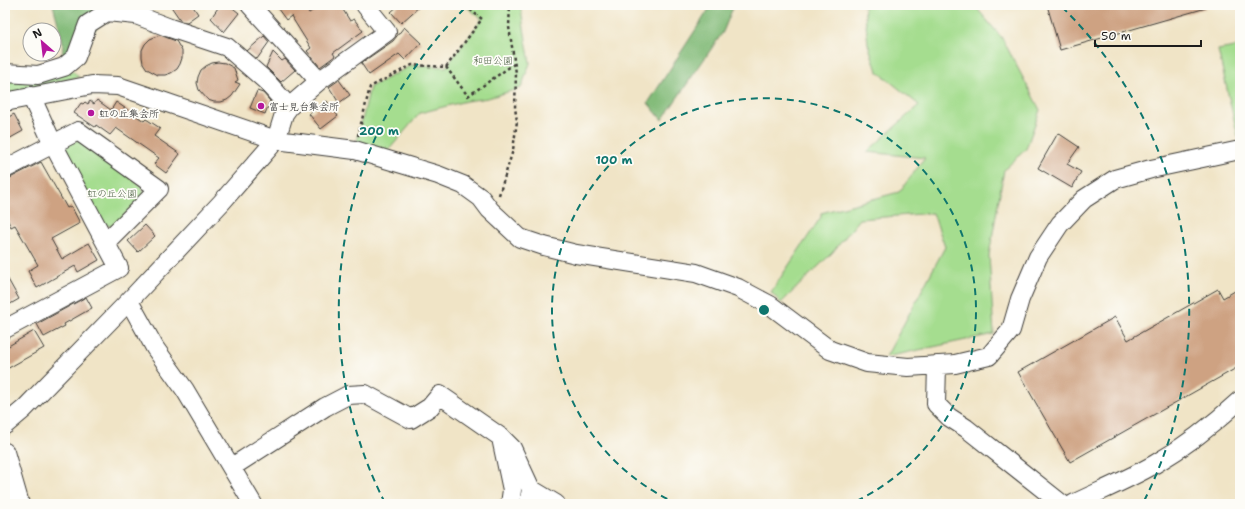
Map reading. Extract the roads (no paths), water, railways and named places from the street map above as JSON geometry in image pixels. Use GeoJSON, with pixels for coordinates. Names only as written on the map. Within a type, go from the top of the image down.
{"type":"FeatureCollection","features":[{"type":"Feature","properties":{"kind":"street"},"geometry":{"type":"LineString","coordinates":[[250,5],[319,81]]}},
{"type":"Feature","properties":{"kind":"street"},"geometry":{"type":"LineString","coordinates":[[5,425],[24,409],[129,301],[221,203],[276,140],[284,114],[289,107],[319,81],[387,32],[365,5]]}},
{"type":"Feature","properties":{"kind":"street"},"geometry":{"type":"LineString","coordinates":[[5,73],[38,75],[64,67],[76,57],[88,24],[107,12],[136,15],[227,47],[266,81],[289,107]]}},
{"type":"Feature","properties":{"kind":"street"},"geometry":{"type":"LineString","coordinates":[[5,102],[92,85],[118,86],[276,140],[355,150],[438,175],[463,185],[481,198],[490,210],[520,238],[576,254],[696,273],[738,288],[770,305],[830,350],[867,363],[908,367],[955,364],[989,356],[1011,330],[1020,299],[1038,257],[1060,224],[1084,199],[1114,180],[1151,169],[1240,150]]}},
{"type":"Feature","properties":{"kind":"street"},"geometry":{"type":"LineString","coordinates":[[5,329],[119,268],[53,144],[30,96]]}},
{"type":"Feature","properties":{"kind":"street"},"geometry":{"type":"LineString","coordinates":[[5,170],[78,131],[159,189],[106,242]]}},
{"type":"Feature","properties":{"kind":"street"},"geometry":{"type":"LineString","coordinates":[[129,301],[155,348],[185,390],[253,504]]}},
{"type":"Feature","properties":{"kind":"street"},"geometry":{"type":"LineString","coordinates":[[938,365],[936,404],[949,417],[966,428],[1062,504]]}},
{"type":"Feature","properties":{"kind":"street"},"geometry":{"type":"LineString","coordinates":[[232,467],[324,407],[348,395],[365,394],[411,419],[430,408],[440,395],[502,438],[512,448],[532,496],[556,504]]}},
{"type":"Feature","properties":{"kind":"street"},"geometry":{"type":"LineString","coordinates":[[1073,504],[1155,464],[1191,441],[1222,417],[1240,400]]}},
{"type":"Feature","properties":{"kind":"street"},"geometry":{"type":"LineString","coordinates":[[502,438],[503,453],[512,490],[510,504]]}},
{"type":"Feature","properties":{"kind":"street"},"geometry":{"type":"LineString","coordinates":[[5,452],[20,504]]}},
{"type":"Feature","properties":{"kind":"place","name":"富士見台集会所"},"geometry":{"type":"Point","coordinates":[261,106]}},
{"type":"Feature","properties":{"kind":"place","name":"虹の丘集会所"},"geometry":{"type":"Point","coordinates":[91,113]}},
{"type":"Feature","properties":{"kind":"park label","name":"和田公園"},"geometry":{"type":"Point","coordinates":[493,60]}},
{"type":"Feature","properties":{"kind":"park label","name":"虹の丘公園"},"geometry":{"type":"Point","coordinates":[112,193]}}]}
